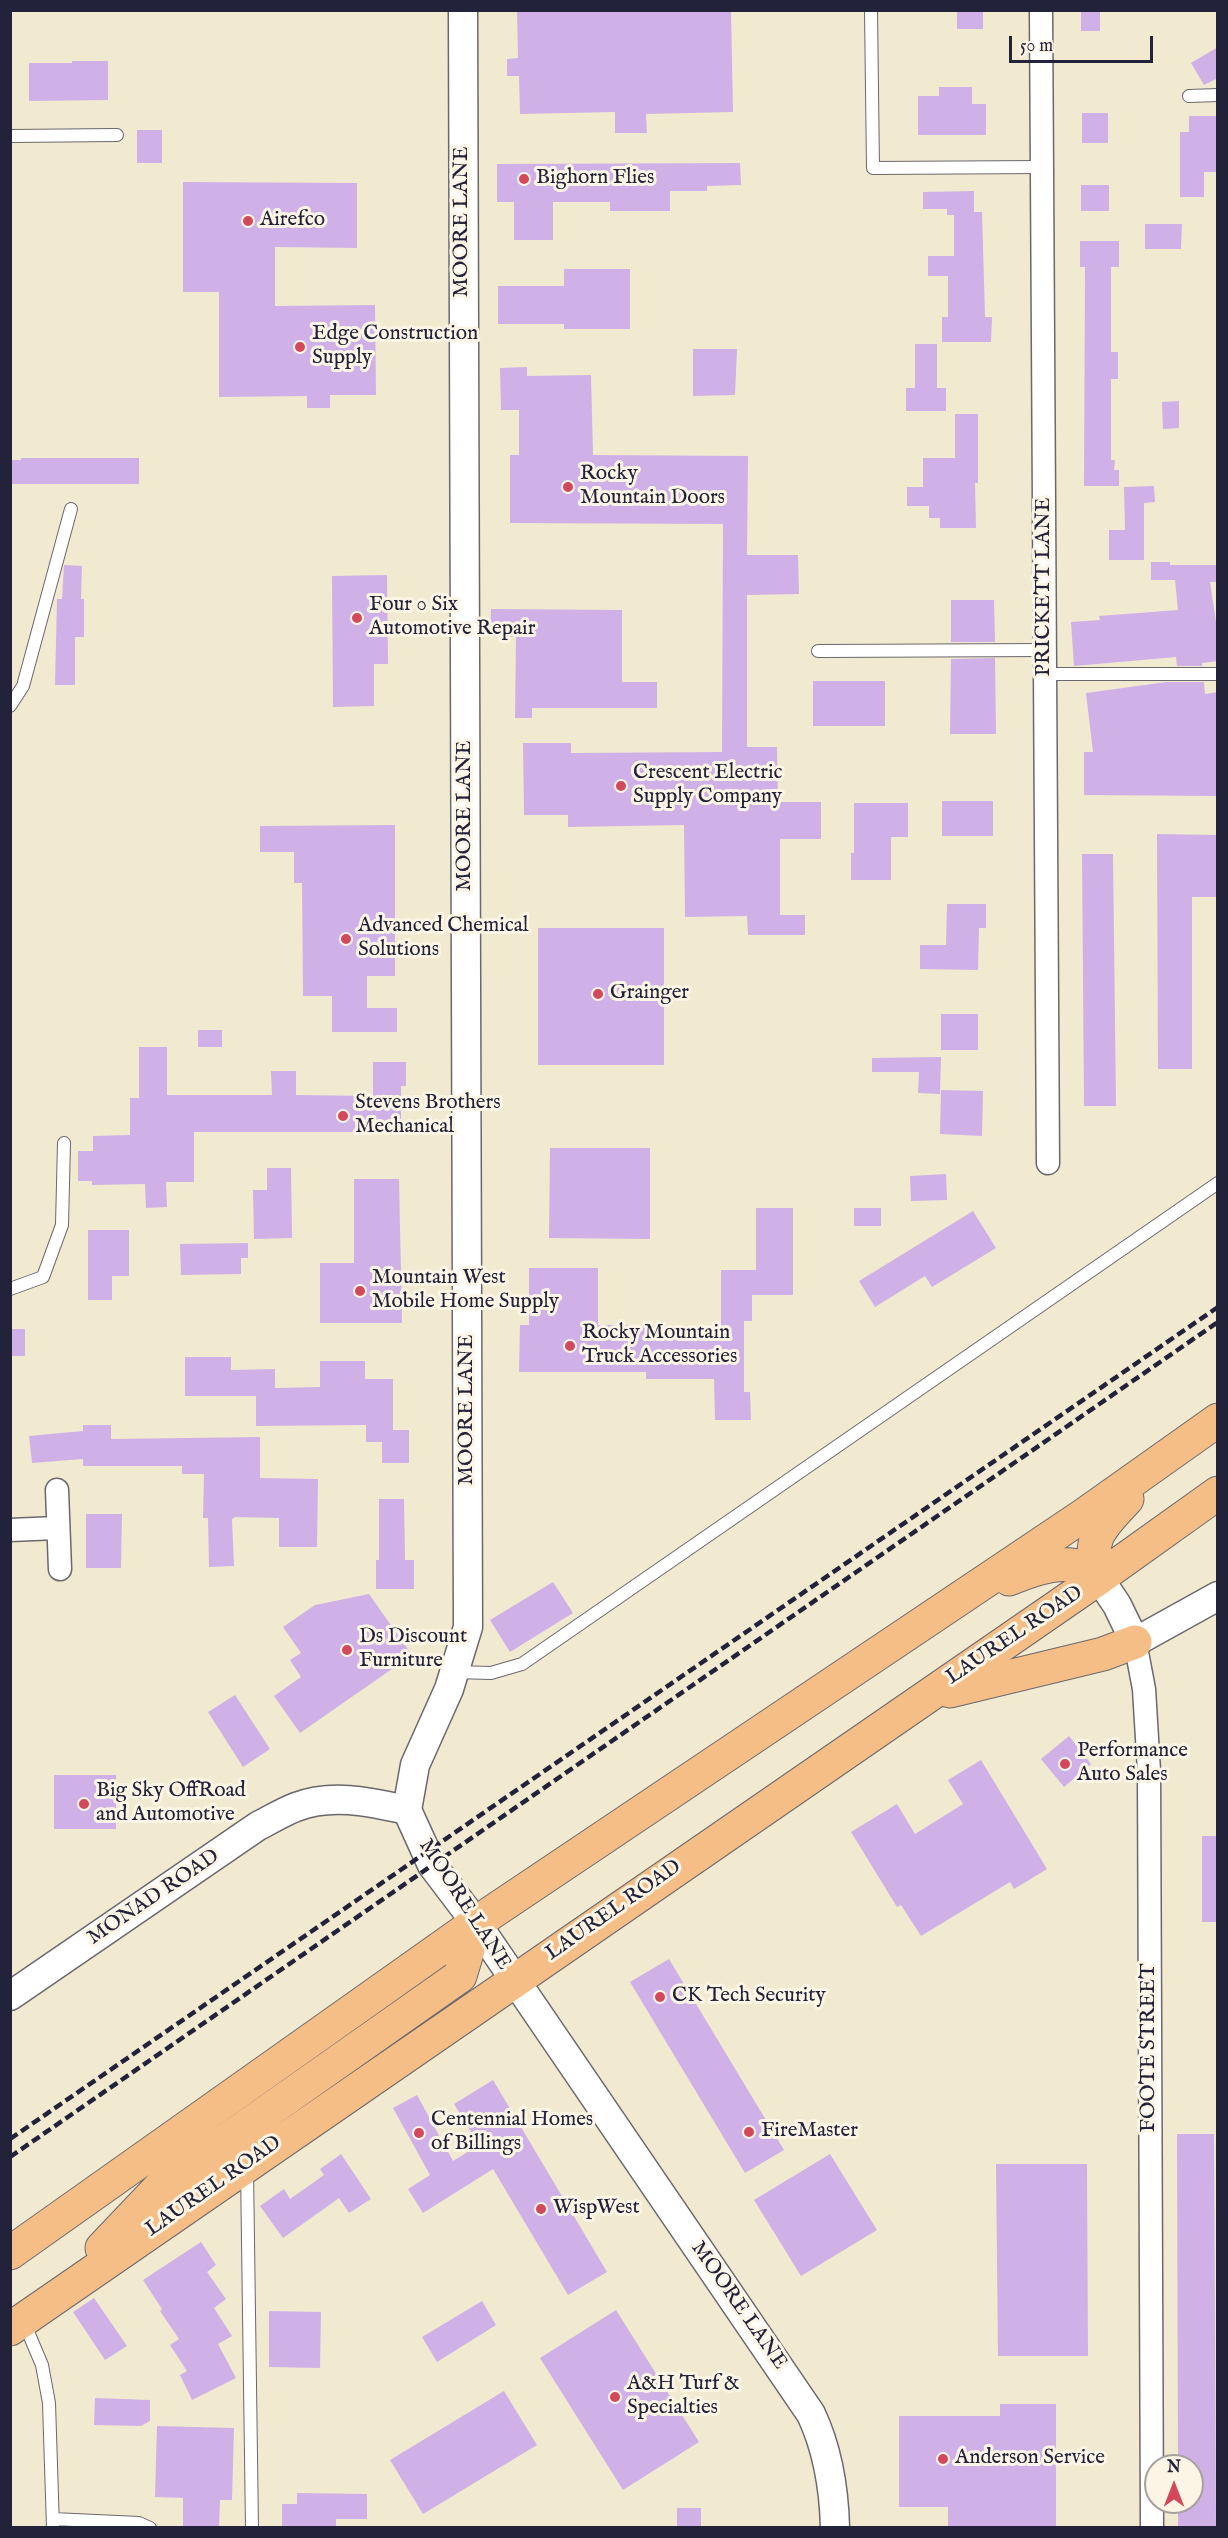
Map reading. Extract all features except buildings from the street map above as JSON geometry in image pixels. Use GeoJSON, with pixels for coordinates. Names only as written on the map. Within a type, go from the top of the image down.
{"type":"FeatureCollection","features":[{"type":"Feature","properties":{"kind":"main road"},"geometry":{"type":"LineString","coordinates":[[10,2253],[476,1923],[948,1607],[1218,1420]]}},
{"type":"Feature","properties":{"kind":"main road"},"geometry":{"type":"LineString","coordinates":[[1099,1578],[1093,1552],[1095,1538],[1102,1527],[1162,1460]]}},
{"type":"Feature","properties":{"kind":"main road","name":"LAUREL ROAD"},"geometry":{"type":"LineString","coordinates":[[17,2324],[1099,1578],[1218,1493]]}},
{"type":"Feature","properties":{"kind":"main road"},"geometry":{"type":"LineString","coordinates":[[948,1607],[1016,1576],[1044,1567],[1078,1565],[1091,1570],[1099,1578]]}},
{"type":"Feature","properties":{"kind":"main road"},"geometry":{"type":"LineString","coordinates":[[922,1699],[987,1680],[1103,1654],[1135,1642]]}},
{"type":"Feature","properties":{"kind":"main road"},"geometry":{"type":"LineString","coordinates":[[53,2299],[160,2187],[460,1976],[476,1923]]}},
{"type":"Feature","properties":{"kind":"street","name":"MOORE LANE"},"geometry":{"type":"LineString","coordinates":[[463,10],[468,1627],[454,1672],[415,1765],[407,1810],[432,1865],[476,1923],[811,2414],[825,2446],[831,2474],[835,2528]]}},
{"type":"Feature","properties":{"kind":"street","name":"PRICKETT LANE"},"geometry":{"type":"LineString","coordinates":[[1041,10],[1048,1163]]}},
{"type":"Feature","properties":{"kind":"street"},"geometry":{"type":"LineString","coordinates":[[57,1490],[60,1569]]}},
{"type":"Feature","properties":{"kind":"street"},"geometry":{"type":"LineString","coordinates":[[10,1530],[57,1528]]}},
{"type":"Feature","properties":{"kind":"street","name":"FOOTE STREET"},"geometry":{"type":"LineString","coordinates":[[1099,1578],[1117,1605],[1135,1642],[1144,1689],[1149,1771],[1152,2528]]}},
{"type":"Feature","properties":{"kind":"street"},"geometry":{"type":"LineString","coordinates":[[1135,1642],[1218,1596]]}},
{"type":"Feature","properties":{"kind":"street","name":"MONAD ROAD"},"geometry":{"type":"LineString","coordinates":[[10,1996],[258,1826],[297,1806],[329,1799],[367,1801],[407,1810]]}},
{"type":"Feature","properties":{"kind":"lane"},"geometry":{"type":"LineString","coordinates":[[871,10],[873,168],[1042,167]]}},
{"type":"Feature","properties":{"kind":"lane"},"geometry":{"type":"LineString","coordinates":[[1189,96],[1218,95]]}},
{"type":"Feature","properties":{"kind":"lane"},"geometry":{"type":"LineString","coordinates":[[10,136],[117,135]]}},
{"type":"Feature","properties":{"kind":"lane"},"geometry":{"type":"LineString","coordinates":[[10,706],[23,686],[71,508]]}},
{"type":"Feature","properties":{"kind":"lane"},"geometry":{"type":"LineString","coordinates":[[818,651],[1045,650]]}},
{"type":"Feature","properties":{"kind":"lane"},"geometry":{"type":"LineString","coordinates":[[1046,674],[1218,674]]}},
{"type":"Feature","properties":{"kind":"lane"},"geometry":{"type":"LineString","coordinates":[[10,1289],[43,1277],[62,1225],[64,1143]]}},
{"type":"Feature","properties":{"kind":"lane"},"geometry":{"type":"LineString","coordinates":[[454,1672],[491,1673],[522,1664],[1218,1183]]}},
{"type":"Feature","properties":{"kind":"lane"},"geometry":{"type":"LineString","coordinates":[[247,2164],[252,2528]]}},
{"type":"Feature","properties":{"kind":"lane"},"geometry":{"type":"LineString","coordinates":[[17,2324],[42,2365],[49,2403],[53,2523],[139,2523],[150,2528]]}},
{"type":"Feature","properties":{"kind":"railway"},"geometry":{"type":"LineString","coordinates":[[10,2139],[1218,1307]]}},
{"type":"Feature","properties":{"kind":"railway"},"geometry":{"type":"LineString","coordinates":[[10,2157],[1218,1322]]}},
{"type":"Feature","properties":{"kind":"place","name":"Bighorn Flies"},"geometry":{"type":"Point","coordinates":[524,179]}},
{"type":"Feature","properties":{"kind":"place","name":"Airefco"},"geometry":{"type":"Point","coordinates":[248,221]}},
{"type":"Feature","properties":{"kind":"place","name":"Edge Construction Supply"},"geometry":{"type":"Point","coordinates":[300,347]}},
{"type":"Feature","properties":{"kind":"place","name":"Rocky Mountain Doors"},"geometry":{"type":"Point","coordinates":[568,487]}},
{"type":"Feature","properties":{"kind":"place","name":"Four 0 Six Automotive Repair"},"geometry":{"type":"Point","coordinates":[357,618]}},
{"type":"Feature","properties":{"kind":"place","name":"Crescent Electric Supply Company"},"geometry":{"type":"Point","coordinates":[621,786]}},
{"type":"Feature","properties":{"kind":"place","name":"Advanced Chemical Solutions"},"geometry":{"type":"Point","coordinates":[346,939]}},
{"type":"Feature","properties":{"kind":"place","name":"Grainger"},"geometry":{"type":"Point","coordinates":[598,994]}},
{"type":"Feature","properties":{"kind":"place","name":"Stevens Brothers Mechanical"},"geometry":{"type":"Point","coordinates":[343,1116]}},
{"type":"Feature","properties":{"kind":"place","name":"Mountain West Mobile Home Supply"},"geometry":{"type":"Point","coordinates":[360,1291]}},
{"type":"Feature","properties":{"kind":"place","name":"Rocky Mountain Truck Accessories"},"geometry":{"type":"Point","coordinates":[570,1346]}},
{"type":"Feature","properties":{"kind":"place","name":"Ds Discount Furniture"},"geometry":{"type":"Point","coordinates":[347,1650]}},
{"type":"Feature","properties":{"kind":"place","name":"Performance Auto Sales"},"geometry":{"type":"Point","coordinates":[1065,1764]}},
{"type":"Feature","properties":{"kind":"place","name":"Big Sky OffRoad and Automotive"},"geometry":{"type":"Point","coordinates":[84,1804]}},
{"type":"Feature","properties":{"kind":"place","name":"CK Tech Security"},"geometry":{"type":"Point","coordinates":[660,1997]}},
{"type":"Feature","properties":{"kind":"place","name":"FireMaster"},"geometry":{"type":"Point","coordinates":[749,2132]}},
{"type":"Feature","properties":{"kind":"place","name":"Centennial Homes of Billings"},"geometry":{"type":"Point","coordinates":[419,2133]}},
{"type":"Feature","properties":{"kind":"place","name":"WispWest"},"geometry":{"type":"Point","coordinates":[541,2209]}},
{"type":"Feature","properties":{"kind":"place","name":"A&H Turf & Specialties"},"geometry":{"type":"Point","coordinates":[615,2397]}},
{"type":"Feature","properties":{"kind":"place","name":"Anderson Service"},"geometry":{"type":"Point","coordinates":[943,2459]}}]}
